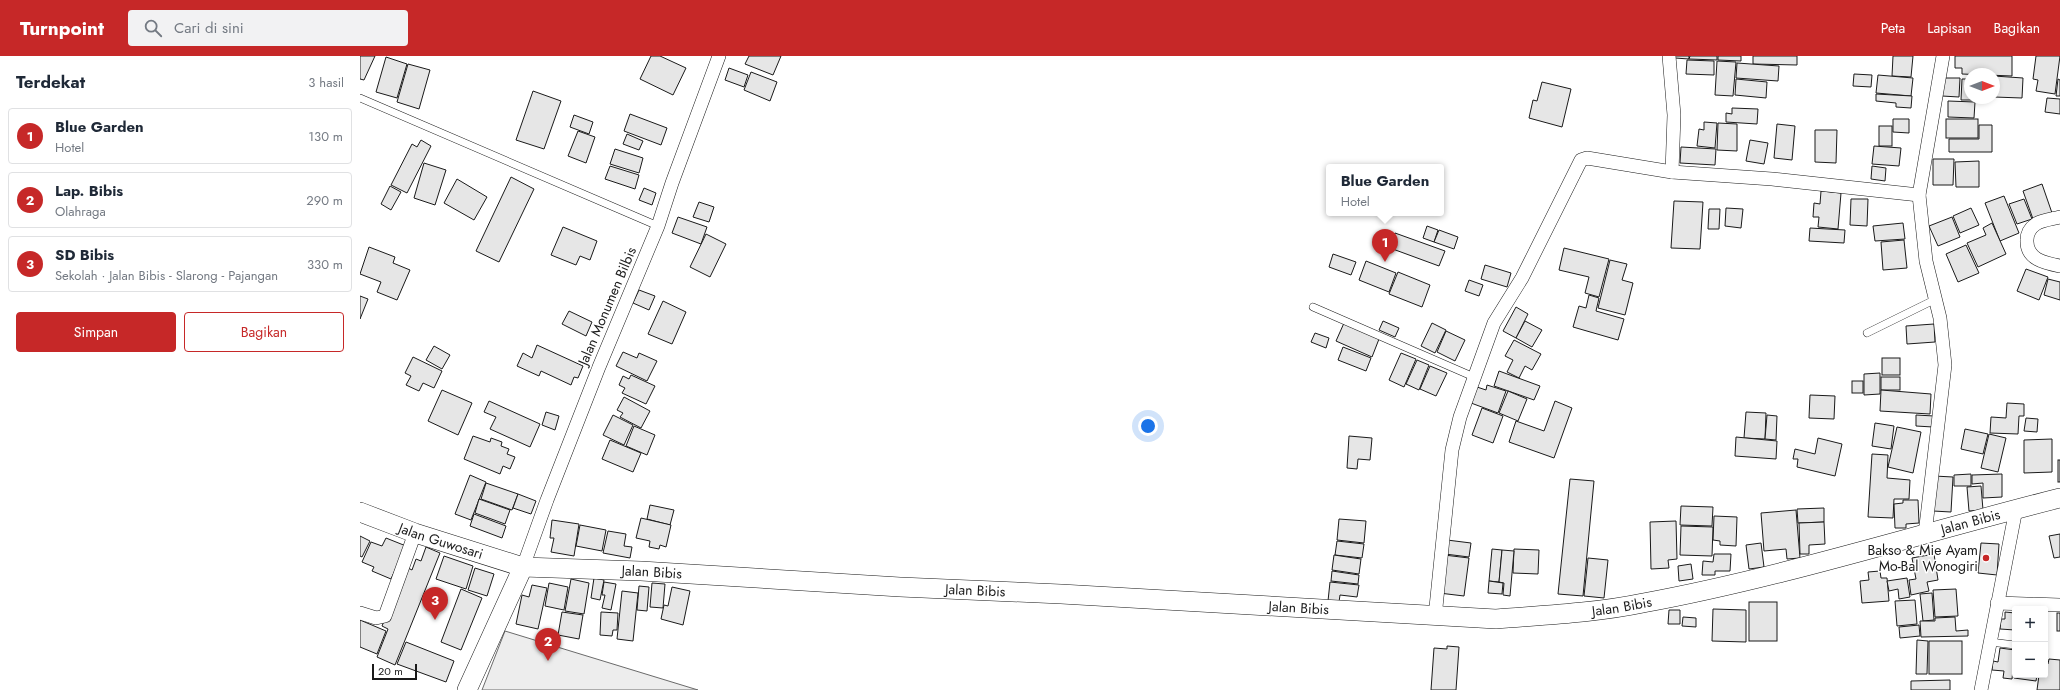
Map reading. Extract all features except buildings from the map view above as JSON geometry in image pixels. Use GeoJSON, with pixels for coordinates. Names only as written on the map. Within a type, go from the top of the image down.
{"type":"FeatureCollection","features":[{"type":"Feature","properties":{"kind":"main road","name":"Jalan Bibis"},"geometry":{"type":"LineString","coordinates":[[524,567],[641,571],[900,587],[1068,594],[1435,617],[1496,619],[1560,614],[1642,604],[1754,580],[2060,498]]}},
{"type":"Feature","properties":{"kind":"main road","name":"Jalan Guwosari"},"geometry":{"type":"LineString","coordinates":[[360,512],[415,533],[524,567]]}},
{"type":"Feature","properties":{"kind":"main road"},"geometry":{"type":"LineString","coordinates":[[467,690],[524,567]]}},
{"type":"Feature","properties":{"kind":"street","name":"Jalan Monumen Bilbis"},"geometry":{"type":"LineString","coordinates":[[524,567],[549,492],[658,226],[672,183],[719,56]]}},
{"type":"Feature","properties":{"kind":"street"},"geometry":{"type":"LineString","coordinates":[[1669,56],[1674,115],[1672,172]]}},
{"type":"Feature","properties":{"kind":"street"},"geometry":{"type":"LineString","coordinates":[[1925,534],[1945,365],[1944,343],[1936,299],[1926,261],[1919,195],[1943,56]]}},
{"type":"Feature","properties":{"kind":"street"},"geometry":{"type":"LineString","coordinates":[[1435,617],[1452,450],[1459,423],[1494,323],[1522,278],[1581,160],[1588,158],[1672,172],[1772,179],[1919,195]]}},
{"type":"Feature","properties":{"kind":"street"},"geometry":{"type":"LineString","coordinates":[[2060,217],[2037,223],[2030,229],[2027,237],[2027,247],[2031,255],[2043,263],[2060,266]]}},
{"type":"Feature","properties":{"kind":"street"},"geometry":{"type":"LineString","coordinates":[[1981,690],[2016,509]]}},
{"type":"Feature","properties":{"kind":"street"},"geometry":{"type":"LineString","coordinates":[[360,613],[376,618],[385,616],[415,533]]}},
{"type":"Feature","properties":{"kind":"street"},"geometry":{"type":"LineString","coordinates":[[1997,603],[2060,605]]}},
{"type":"Feature","properties":{"kind":"lane"},"geometry":{"type":"LineString","coordinates":[[360,98],[658,226]]}},
{"type":"Feature","properties":{"kind":"lane"},"geometry":{"type":"LineString","coordinates":[[1867,333],[1936,299]]}},
{"type":"Feature","properties":{"kind":"lane"},"geometry":{"type":"LineString","coordinates":[[1313,307],[1474,377]]}},
{"type":"Feature","properties":{"kind":"lane"},"geometry":{"type":"LineString","coordinates":[[1990,642],[2012,645]]}},
{"type":"Feature","properties":{"kind":"shaded area"},"geometry":{"type":"Polygon","coordinates":[[[505,631],[698,690],[482,690],[505,631]]]}},
{"type":"Feature","properties":{"kind":"place","name":"Blue Garden"},"geometry":{"type":"Point","coordinates":[1385,262]}},
{"type":"Feature","properties":{"kind":"place","name":"Bakso & Mie Ayam Mo-Bal Wonogiri"},"geometry":{"type":"Point","coordinates":[1986,558]}},
{"type":"Feature","properties":{"kind":"place","name":"SD Bibis"},"geometry":{"type":"Point","coordinates":[435,620]}},
{"type":"Feature","properties":{"kind":"place","name":"Lap. Bibis"},"geometry":{"type":"Point","coordinates":[548,661]}}]}
